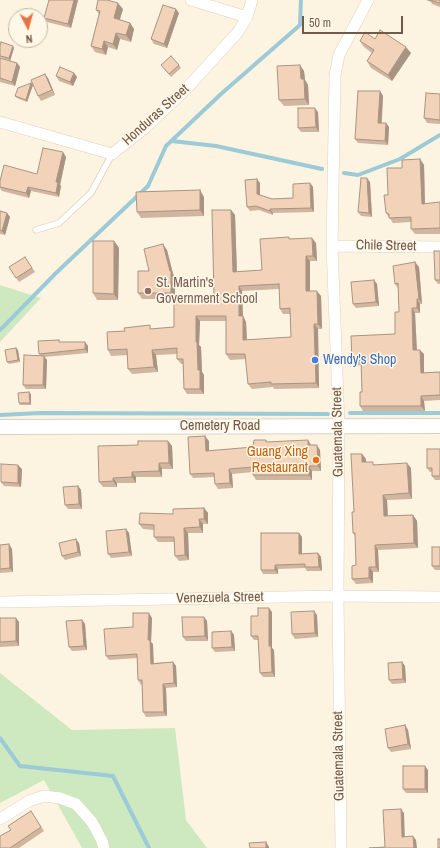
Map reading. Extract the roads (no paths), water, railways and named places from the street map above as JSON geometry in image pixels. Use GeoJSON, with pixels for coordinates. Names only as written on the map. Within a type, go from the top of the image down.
{"type":"FeatureCollection","features":[{"type":"Feature","properties":{"kind":"street"},"geometry":{"type":"LineString","coordinates":[[191,0],[247,17]]}},
{"type":"Feature","properties":{"kind":"street","name":"Honduras Street"},"geometry":{"type":"LineString","coordinates":[[0,122],[112,154],[145,128],[187,88],[238,32],[247,17],[252,0]]}},
{"type":"Feature","properties":{"kind":"street","name":"Guatemala Street"},"geometry":{"type":"LineString","coordinates":[[341,848],[338,596],[339,426],[332,246],[335,75],[339,55],[368,0]]}},
{"type":"Feature","properties":{"kind":"street","name":"Chile Street"},"geometry":{"type":"LineString","coordinates":[[332,246],[440,247]]}},
{"type":"Feature","properties":{"kind":"street","name":"Cemetery Road"},"geometry":{"type":"LineString","coordinates":[[0,427],[440,426]]}},
{"type":"Feature","properties":{"kind":"street","name":"Venezuela Street"},"geometry":{"type":"LineString","coordinates":[[0,602],[338,596],[440,597]]}},
{"type":"Feature","properties":{"kind":"street"},"geometry":{"type":"LineString","coordinates":[[0,819],[29,802],[44,796],[60,798],[76,804],[92,822],[104,848]]}},
{"type":"Feature","properties":{"kind":"lane"},"geometry":{"type":"LineString","coordinates":[[36,230],[59,223],[91,193],[112,154]]}},
{"type":"Feature","properties":{"kind":"waterway"},"geometry":{"type":"LineString","coordinates":[[0,330],[56,273],[148,186],[166,146],[221,94],[300,25],[301,0]]}},
{"type":"Feature","properties":{"kind":"waterway"},"geometry":{"type":"LineString","coordinates":[[344,173],[358,175],[400,159],[440,135]]}},
{"type":"Feature","properties":{"kind":"waterway"},"geometry":{"type":"LineString","coordinates":[[172,141],[216,146],[322,169]]}},
{"type":"Feature","properties":{"kind":"waterway"},"geometry":{"type":"LineString","coordinates":[[0,415],[40,413],[328,414]]}},
{"type":"Feature","properties":{"kind":"waterway"},"geometry":{"type":"LineString","coordinates":[[350,413],[440,413]]}},
{"type":"Feature","properties":{"kind":"waterway"},"geometry":{"type":"LineString","coordinates":[[0,738],[20,766],[113,776],[149,848]]}},
{"type":"Feature","properties":{"kind":"place","name":"St. Martin's Government School"},"geometry":{"type":"Point","coordinates":[148,291]}},
{"type":"Feature","properties":{"kind":"place","name":"Wendy's Shop"},"geometry":{"type":"Point","coordinates":[315,360]}},
{"type":"Feature","properties":{"kind":"place","name":"Guang Xing Restaurant"},"geometry":{"type":"Point","coordinates":[316,460]}}]}
